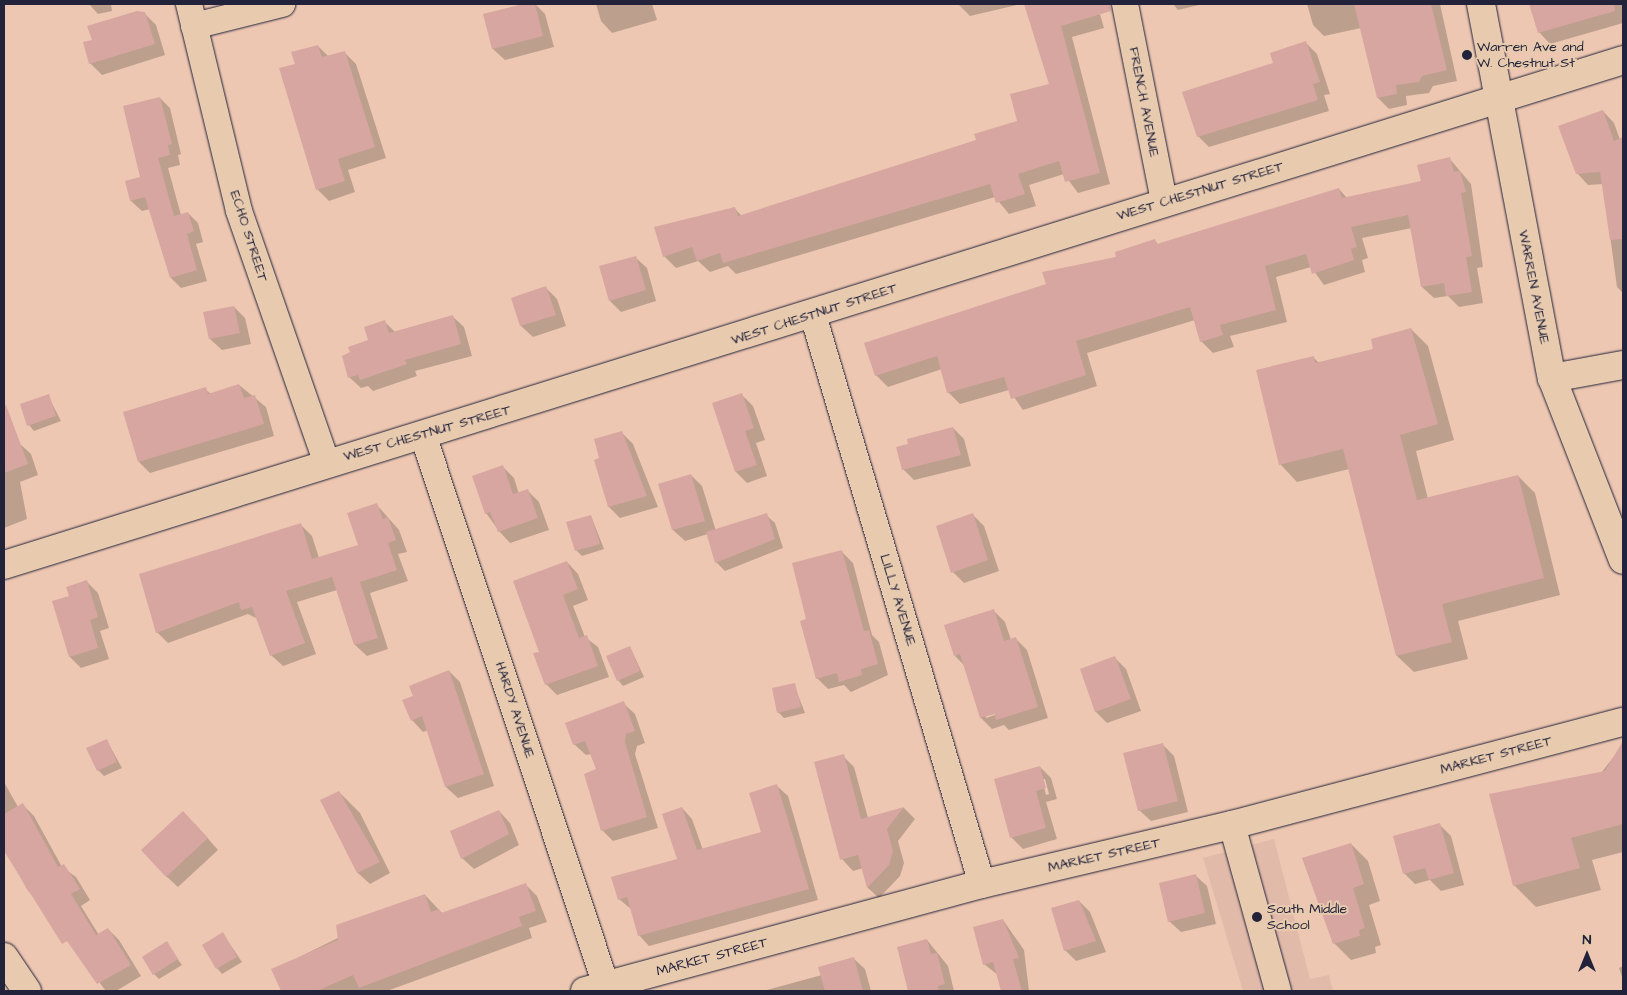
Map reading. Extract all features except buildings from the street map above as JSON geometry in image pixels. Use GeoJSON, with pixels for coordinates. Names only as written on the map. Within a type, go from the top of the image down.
{"type":"FeatureCollection","features":[{"type":"Feature","properties":{"kind":"main road","name":"WARREN AVENUE"},"geometry":{"type":"LineString","coordinates":[[1481,4],[1552,378],[1623,560]]}},
{"type":"Feature","properties":{"kind":"main road","name":"WEST CHESTNUT STREET"},"geometry":{"type":"LineString","coordinates":[[4,565],[327,463],[423,436],[813,316],[1164,201],[1623,60]]}},
{"type":"Feature","properties":{"kind":"main road"},"geometry":{"type":"LineString","coordinates":[[1552,378],[1623,365]]}},
{"type":"Feature","properties":{"kind":"main road","name":"MARKET STREET"},"geometry":{"type":"LineString","coordinates":[[596,988],[982,884],[1232,825],[1623,722]]}},
{"type":"Feature","properties":{"kind":"main road"},"geometry":{"type":"LineString","coordinates":[[4,957],[27,991]]}},
{"type":"Feature","properties":{"kind":"street"},"geometry":{"type":"LineString","coordinates":[[191,15],[282,4]]}},
{"type":"Feature","properties":{"kind":"street","name":"FRENCH AVENUE"},"geometry":{"type":"LineString","coordinates":[[1124,4],[1164,201]]}},
{"type":"Feature","properties":{"kind":"street","name":"ECHO STREET"},"geometry":{"type":"LineString","coordinates":[[191,15],[239,211],[327,463]]}},
{"type":"Feature","properties":{"kind":"street","name":"LILLY AVENUE"},"geometry":{"type":"LineString","coordinates":[[813,316],[982,884]]}},
{"type":"Feature","properties":{"kind":"street","name":"HARDY AVENUE"},"geometry":{"type":"LineString","coordinates":[[423,436],[596,988]]}},
{"type":"Feature","properties":{"kind":"street"},"geometry":{"type":"LineString","coordinates":[[1232,825],[1278,991]]}},
{"type":"Feature","properties":{"kind":"shaded area","name":"South Middle School"},"geometry":{"type":"Polygon","coordinates":[[[1274,839],[1310,979],[1329,975],[1333,991],[1243,991],[1203,858],[1274,839]]]}},
{"type":"Feature","properties":{"kind":"place","name":"Warren Ave and W. Chestnut St"},"geometry":{"type":"Point","coordinates":[1467,55]}},
{"type":"Feature","properties":{"kind":"place","name":"South Middle School"},"geometry":{"type":"Point","coordinates":[1257,917]}}]}
